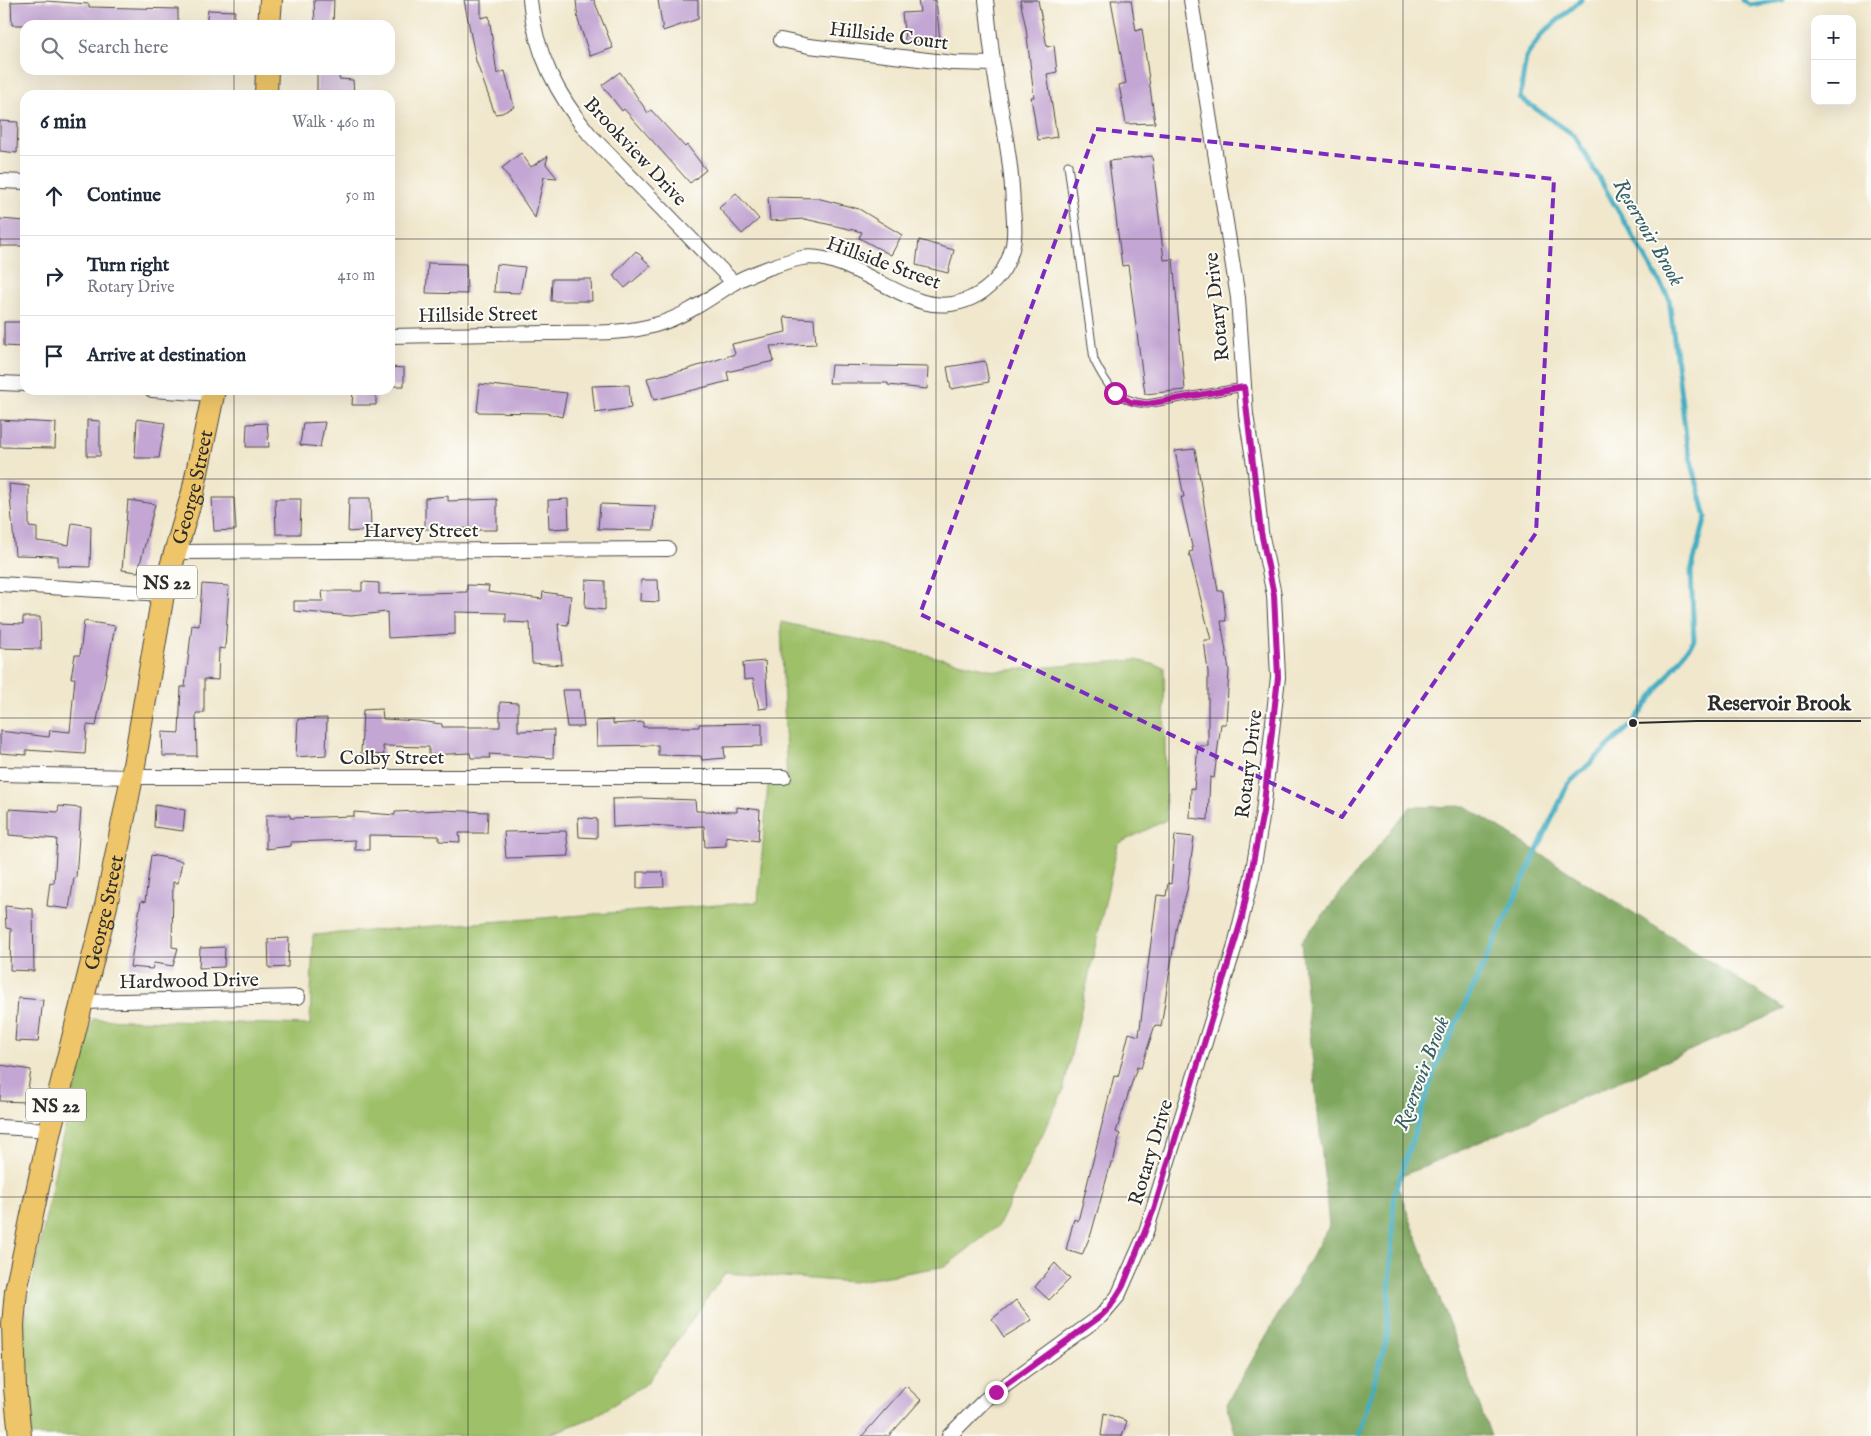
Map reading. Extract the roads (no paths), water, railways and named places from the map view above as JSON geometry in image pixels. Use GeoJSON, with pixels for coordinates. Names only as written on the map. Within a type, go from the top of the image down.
{"type":"FeatureCollection","features":[{"type":"Feature","properties":{"kind":"main road"},"geometry":{"type":"LineString","coordinates":[[270,20],[271,0]]}},
{"type":"Feature","properties":{"kind":"main road"},"geometry":{"type":"LineString","coordinates":[[266,90],[267,75]]}},
{"type":"Feature","properties":{"kind":"main road","name":"George Street"},"geometry":{"type":"LineString","coordinates":[[20,1436],[7,1325],[50,1130],[106,906],[132,777],[163,594],[193,492],[212,395]]}},
{"type":"Feature","properties":{"kind":"street","name":"Brookview Drive"},"geometry":{"type":"LineString","coordinates":[[530,0],[542,55],[550,76],[570,109],[590,135],[734,283]]}},
{"type":"Feature","properties":{"kind":"street","name":"Hillside Street"},"geometry":{"type":"LineString","coordinates":[[395,336],[580,332],[642,328],[688,312],[734,283],[793,260],[810,257],[826,260],[917,300],[932,304],[960,302],[988,289],[1005,268],[1014,236],[1010,159],[994,64],[986,0]]}},
{"type":"Feature","properties":{"kind":"street","name":"Rotary Drive"},"geometry":{"type":"LineString","coordinates":[[949,1436],[988,1398],[1101,1316],[1118,1296],[1145,1235],[1234,949],[1252,876],[1261,821],[1278,677],[1274,595],[1261,532],[1244,387],[1236,290],[1191,0]]}},
{"type":"Feature","properties":{"kind":"street","name":"Hillside Court"},"geometry":{"type":"LineString","coordinates":[[781,40],[809,46],[953,63],[994,64]]}},
{"type":"Feature","properties":{"kind":"street"},"geometry":{"type":"LineString","coordinates":[[0,180],[20,182]]}},
{"type":"Feature","properties":{"kind":"street"},"geometry":{"type":"LineString","coordinates":[[0,383],[20,384]]}},
{"type":"Feature","properties":{"kind":"street","name":"Harvey Street"},"geometry":{"type":"LineString","coordinates":[[175,552],[668,549]]}},
{"type":"Feature","properties":{"kind":"street"},"geometry":{"type":"LineString","coordinates":[[0,584],[163,594]]}},
{"type":"Feature","properties":{"kind":"street","name":"Colby Street"},"geometry":{"type":"LineString","coordinates":[[0,774],[132,777],[784,777]]}},
{"type":"Feature","properties":{"kind":"street","name":"Hardwood Drive"},"geometry":{"type":"LineString","coordinates":[[81,1002],[298,997]]}},
{"type":"Feature","properties":{"kind":"street"},"geometry":{"type":"LineString","coordinates":[[0,1127],[50,1130]]}},
{"type":"Feature","properties":{"kind":"lane"},"geometry":{"type":"LineString","coordinates":[[1068,165],[1094,360],[1104,380],[1115,393],[1131,402],[1147,404],[1244,387]]}},
{"type":"Feature","properties":{"kind":"waterway","name":"Reservoir Brook"},"geometry":{"type":"LineString","coordinates":[[1359,1436],[1387,1338],[1394,1195],[1435,1069],[1568,784],[1633,723],[1694,640],[1691,571],[1706,517],[1687,445],[1669,298],[1574,135],[1520,98],[1526,57],[1542,34],[1581,0]]}},
{"type":"Feature","properties":{"kind":"waterway","name":"Reservoir Brook"},"geometry":{"type":"LineString","coordinates":[[1742,0],[1750,5],[1782,0]]}},
{"type":"Feature","properties":{"kind":"place","name":"Reservoir Brook"},"geometry":{"type":"Point","coordinates":[1633,723]}}]}
